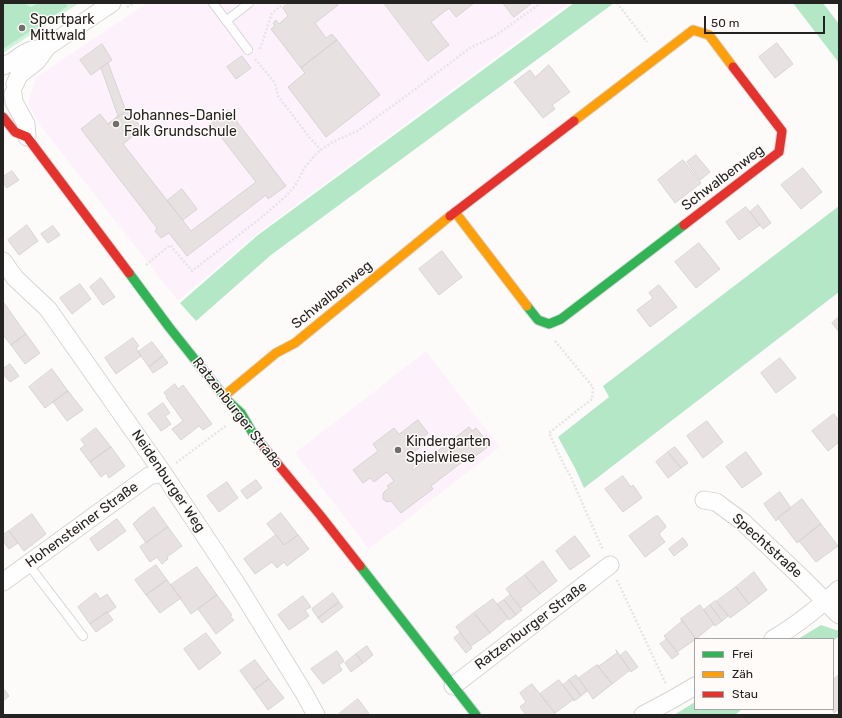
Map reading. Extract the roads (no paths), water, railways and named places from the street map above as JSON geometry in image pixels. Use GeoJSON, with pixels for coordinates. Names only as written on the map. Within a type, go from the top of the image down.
{"type":"FeatureCollection","features":[{"type":"Feature","properties":{"kind":"street"},"geometry":{"type":"LineString","coordinates":[[3,67],[31,50],[48,47],[117,7]]}},
{"type":"Feature","properties":{"kind":"street","name":"Schwalbenweg"},"geometry":{"type":"LineString","coordinates":[[224,396],[276,353],[295,343],[455,212],[693,30],[709,35],[782,131],[780,152],[561,319],[549,324],[538,320],[455,212]]}},
{"type":"Feature","properties":{"kind":"street"},"geometry":{"type":"LineString","coordinates":[[10,94],[19,75],[37,61],[48,47]]}},
{"type":"Feature","properties":{"kind":"street","name":"Ratzenburger Straße"},"geometry":{"type":"LineString","coordinates":[[3,67],[12,76],[10,94],[26,124],[27,137]]}},
{"type":"Feature","properties":{"kind":"street","name":"Ratzenburger Straße"},"geometry":{"type":"LineString","coordinates":[[3,117],[15,132],[27,137],[169,327],[224,396],[241,413],[255,437],[320,515],[476,715]]}},
{"type":"Feature","properties":{"kind":"street","name":"Neidenburger Weg"},"geometry":{"type":"LineString","coordinates":[[3,261],[15,278],[48,309],[163,473],[238,586],[316,715]]}},
{"type":"Feature","properties":{"kind":"street","name":"Hohensteiner Straße"},"geometry":{"type":"LineString","coordinates":[[3,582],[149,476],[163,473]]}},
{"type":"Feature","properties":{"kind":"street","name":"Spechtstraße"},"geometry":{"type":"LineString","coordinates":[[704,500],[716,502],[743,522],[839,615]]}},
{"type":"Feature","properties":{"kind":"street","name":"Ratzenburger Straße"},"geometry":{"type":"LineString","coordinates":[[453,686],[610,565]]}},
{"type":"Feature","properties":{"kind":"street"},"geometry":{"type":"LineString","coordinates":[[775,638],[784,633],[825,602],[839,589]]}},
{"type":"Feature","properties":{"kind":"street"},"geometry":{"type":"LineString","coordinates":[[643,715],[694,687]]}},
{"type":"Feature","properties":{"kind":"lane"},"geometry":{"type":"LineString","coordinates":[[213,3],[248,50]]}},
{"type":"Feature","properties":{"kind":"lane"},"geometry":{"type":"LineString","coordinates":[[226,21],[249,3]]}},
{"type":"Feature","properties":{"kind":"lane"},"geometry":{"type":"LineString","coordinates":[[28,564],[83,636]]}},
{"type":"Feature","properties":{"kind":"place","name":"Sportpark Mittwald"},"geometry":{"type":"Point","coordinates":[22,28]}},
{"type":"Feature","properties":{"kind":"place","name":"Johannes-Daniel Falk Grundschule"},"geometry":{"type":"Point","coordinates":[116,124]}},
{"type":"Feature","properties":{"kind":"place","name":"Kindergarten Spielwiese"},"geometry":{"type":"Point","coordinates":[398,450]}}]}
